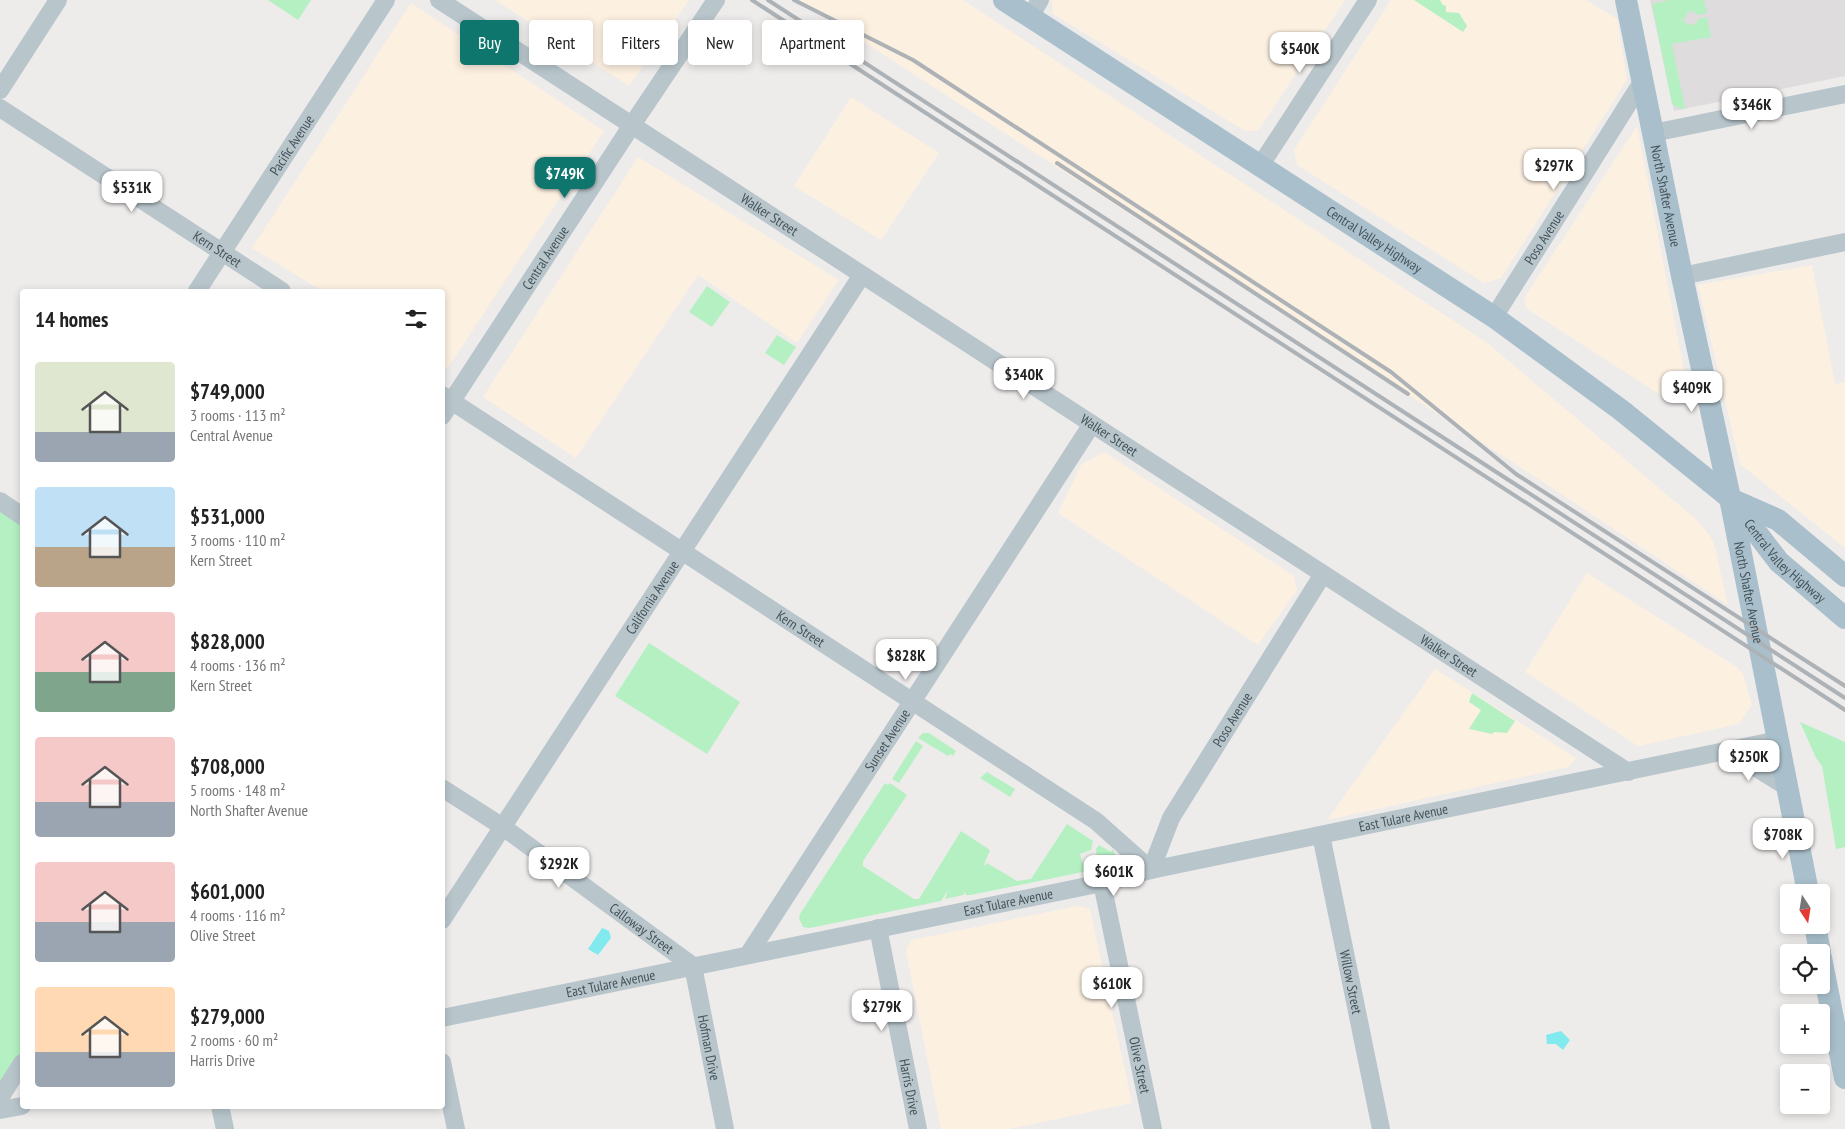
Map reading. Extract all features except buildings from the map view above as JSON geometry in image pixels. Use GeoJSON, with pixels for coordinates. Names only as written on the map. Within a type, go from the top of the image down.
{"type":"FeatureCollection","features":[{"type":"Feature","properties":{"kind":"main road","name":"Central Valley Highway"},"geometry":{"type":"LineString","coordinates":[[1004,0],[1035,8],[1260,166],[1494,317],[1621,410],[1730,498],[1779,562],[1845,618]]}},
{"type":"Feature","properties":{"kind":"main road","name":"North Shafter Avenue"},"geometry":{"type":"LineString","coordinates":[[1622,4],[1642,82],[1730,498],[1806,884]]}},
{"type":"Feature","properties":{"kind":"main road","name":"Central Valley Highway"},"geometry":{"type":"LineString","coordinates":[[1730,498],[1778,520],[1845,576]]}},
{"type":"Feature","properties":{"kind":"main road"},"geometry":{"type":"LineString","coordinates":[[1828,994],[1845,1078]]}},
{"type":"Feature","properties":{"kind":"street"},"geometry":{"type":"LineString","coordinates":[[0,90],[58,0]]}},
{"type":"Feature","properties":{"kind":"street","name":"Pacific Avenue"},"geometry":{"type":"LineString","coordinates":[[198,289],[386,0]]}},
{"type":"Feature","properties":{"kind":"street","name":"Walker Street"},"geometry":{"type":"LineString","coordinates":[[438,0],[1628,772]]}},
{"type":"Feature","properties":{"kind":"street","name":"Central Avenue"},"geometry":{"type":"LineString","coordinates":[[447,398],[716,0]]}},
{"type":"Feature","properties":{"kind":"street"},"geometry":{"type":"LineString","coordinates":[[1260,166],[1368,0]]}},
{"type":"Feature","properties":{"kind":"street","name":"Poso Avenue"},"geometry":{"type":"LineString","coordinates":[[1494,317],[1642,82]]}},
{"type":"Feature","properties":{"kind":"street"},"geometry":{"type":"LineString","coordinates":[[1653,133],[1845,94]]}},
{"type":"Feature","properties":{"kind":"street","name":"Kern Street"},"geometry":{"type":"LineString","coordinates":[[0,108],[279,289]]}},
{"type":"Feature","properties":{"kind":"street"},"geometry":{"type":"LineString","coordinates":[[1682,276],[1845,242]]}},
{"type":"Feature","properties":{"kind":"street","name":"California Avenue"},"geometry":{"type":"LineString","coordinates":[[445,915],[862,275]]}},
{"type":"Feature","properties":{"kind":"street","name":"Kern Street"},"geometry":{"type":"LineString","coordinates":[[447,398],[1096,821],[1150,870]]}},
{"type":"Feature","properties":{"kind":"street","name":"Sunset Avenue"},"geometry":{"type":"LineString","coordinates":[[748,955],[1092,424]]}},
{"type":"Feature","properties":{"kind":"street"},"geometry":{"type":"LineString","coordinates":[[0,501],[20,515]]}},
{"type":"Feature","properties":{"kind":"street","name":"Poso Avenue"},"geometry":{"type":"LineString","coordinates":[[1150,870],[1171,818],[1323,574]]}},
{"type":"Feature","properties":{"kind":"street","name":"East Tulare Avenue"},"geometry":{"type":"LineString","coordinates":[[445,1017],[1102,883],[1150,870],[1778,740]]}},
{"type":"Feature","properties":{"kind":"street"},"geometry":{"type":"LineString","coordinates":[[1729,750],[1787,786]]}},
{"type":"Feature","properties":{"kind":"street","name":"Calloway Street"},"geometry":{"type":"LineString","coordinates":[[445,790],[503,828],[693,966]]}},
{"type":"Feature","properties":{"kind":"street","name":"Willow Street"},"geometry":{"type":"LineString","coordinates":[[1321,835],[1381,1129]]}},
{"type":"Feature","properties":{"kind":"street","name":"Olive Street"},"geometry":{"type":"LineString","coordinates":[[1102,883],[1153,1129]]}},
{"type":"Feature","properties":{"kind":"street","name":"Harris Drive"},"geometry":{"type":"LineString","coordinates":[[878,928],[918,1129]]}},
{"type":"Feature","properties":{"kind":"street","name":"Hofman Drive"},"geometry":{"type":"LineString","coordinates":[[693,966],[726,1129]]}},
{"type":"Feature","properties":{"kind":"street"},"geometry":{"type":"LineString","coordinates":[[0,1098],[20,1066]]}},
{"type":"Feature","properties":{"kind":"street"},"geometry":{"type":"LineString","coordinates":[[445,1076],[456,1129]]}},
{"type":"Feature","properties":{"kind":"street"},"geometry":{"type":"LineString","coordinates":[[0,1110],[20,1106]]}},
{"type":"Feature","properties":{"kind":"street"},"geometry":{"type":"LineString","coordinates":[[221,1109],[225,1129]]}},
{"type":"Feature","properties":{"kind":"shaded area"},"geometry":{"type":"Polygon","coordinates":[[[495,0],[689,0],[675,20],[603,20],[603,65],[644,65],[629,86],[593,63],[593,20],[529,20],[529,22],[495,0]]]}},
{"type":"Feature","properties":{"kind":"shaded area"},"geometry":{"type":"Polygon","coordinates":[[[799,0],[963,0],[1486,342],[1698,521],[1712,539],[1728,605],[1537,478],[864,42],[864,20],[830,20],[799,0]]]}},
{"type":"Feature","properties":{"kind":"shaded area"},"geometry":{"type":"Polygon","coordinates":[[[1052,0],[1345,0],[1258,131],[1245,131],[1053,14],[1052,0]]]}},
{"type":"Feature","properties":{"kind":"shaded area"},"geometry":{"type":"Polygon","coordinates":[[[1391,0],[1586,0],[1617,19],[1627,80],[1501,278],[1484,283],[1297,165],[1294,150],[1391,0]]]}},
{"type":"Feature","properties":{"kind":"shaded area"},"geometry":{"type":"Polygon","coordinates":[[[1650,0],[1845,0],[1845,76],[1674,111],[1650,0]]]}},
{"type":"Feature","properties":{"kind":"shaded area"},"geometry":{"type":"Polygon","coordinates":[[[411,3],[460,35],[460,65],[504,65],[604,131],[447,369],[445,368],[445,289],[319,289],[252,248],[411,3]]]}},
{"type":"Feature","properties":{"kind":"shaded area"},"geometry":{"type":"Polygon","coordinates":[[[851,97],[939,153],[881,240],[794,186],[851,97]]]}},
{"type":"Feature","properties":{"kind":"shaded area"},"geometry":{"type":"Polygon","coordinates":[[[1637,126],[1688,391],[1686,403],[1673,403],[1527,309],[1524,298],[1637,126]]]}},
{"type":"Feature","properties":{"kind":"shaded area"},"geometry":{"type":"Polygon","coordinates":[[[638,157],[839,280],[797,343],[698,275],[576,458],[483,397],[638,157]]]}},
{"type":"Feature","properties":{"kind":"shaded area"},"geometry":{"type":"Polygon","coordinates":[[[1812,265],[1835,384],[1845,382],[1845,548],[1740,464],[1698,285],[1812,265]]]}},
{"type":"Feature","properties":{"kind":"shaded area"},"geometry":{"type":"Polygon","coordinates":[[[1104,452],[1294,576],[1297,590],[1258,645],[1058,513],[1081,465],[1104,452]]]}},
{"type":"Feature","properties":{"kind":"shaded area"},"geometry":{"type":"Polygon","coordinates":[[[1587,573],[1737,667],[1743,674],[1752,705],[1739,724],[1638,746],[1525,672],[1587,573]]]}},
{"type":"Feature","properties":{"kind":"shaded area"},"geometry":{"type":"Polygon","coordinates":[[[1435,669],[1576,758],[1568,767],[1327,820],[1435,669]]]}},
{"type":"Feature","properties":{"kind":"shaded area"},"geometry":{"type":"Polygon","coordinates":[[[1078,906],[1090,909],[1132,1103],[1010,1129],[941,1129],[906,951],[911,940],[1078,906]]]}},
{"type":"Feature","properties":{"kind":"green space"},"geometry":{"type":"Polygon","coordinates":[[[268,0],[311,0],[298,20],[268,0]]]}},
{"type":"Feature","properties":{"kind":"green space"},"geometry":{"type":"Polygon","coordinates":[[[1414,0],[1440,0],[1446,6],[1446,12],[1459,13],[1467,26],[1463,32],[1414,0]]]}},
{"type":"Feature","properties":{"kind":"green space"},"geometry":{"type":"Polygon","coordinates":[[[1669,0],[1704,0],[1707,13],[1698,15],[1693,11],[1688,12],[1683,21],[1690,25],[1696,24],[1698,19],[1707,17],[1711,37],[1672,44],[1685,108],[1681,109],[1672,104],[1652,4],[1669,0]]]}},
{"type":"Feature","properties":{"kind":"green space"},"geometry":{"type":"Polygon","coordinates":[[[707,286],[730,302],[712,327],[689,312],[707,286]]]}},
{"type":"Feature","properties":{"kind":"green space"},"geometry":{"type":"Polygon","coordinates":[[[777,335],[796,347],[784,365],[765,353],[777,335]]]}},
{"type":"Feature","properties":{"kind":"green space"},"geometry":{"type":"Polygon","coordinates":[[[0,501],[20,515],[20,1066],[0,1098],[0,501]]]}},
{"type":"Feature","properties":{"kind":"green space"},"geometry":{"type":"Polygon","coordinates":[[[649,643],[740,702],[707,754],[615,696],[649,643]]]}},
{"type":"Feature","properties":{"kind":"green space"},"geometry":{"type":"Polygon","coordinates":[[[1472,693],[1515,721],[1507,733],[1494,732],[1492,734],[1469,729],[1481,710],[1469,702],[1472,693]]]}},
{"type":"Feature","properties":{"kind":"green space"},"geometry":{"type":"Polygon","coordinates":[[[1800,722],[1845,742],[1845,847],[1836,849],[1822,766],[1816,758],[1800,722]]]}},
{"type":"Feature","properties":{"kind":"green space"},"geometry":{"type":"Polygon","coordinates":[[[923,733],[929,733],[956,751],[953,756],[950,754],[948,756],[918,738],[923,733]]]}},
{"type":"Feature","properties":{"kind":"green space"},"geometry":{"type":"Polygon","coordinates":[[[916,741],[923,746],[899,783],[892,779],[916,741]]]}},
{"type":"Feature","properties":{"kind":"green space"},"geometry":{"type":"Polygon","coordinates":[[[987,772],[1015,789],[1010,797],[980,778],[987,772]]]}},
{"type":"Feature","properties":{"kind":"green space"},"geometry":{"type":"Polygon","coordinates":[[[885,783],[888,785],[890,783],[907,795],[863,861],[863,866],[914,899],[919,899],[961,831],[990,850],[983,867],[987,863],[1017,881],[1031,879],[1067,824],[1093,841],[1091,850],[1080,854],[1083,864],[1097,860],[1096,849],[1099,845],[1111,852],[1113,849],[1117,860],[1112,866],[971,895],[966,895],[965,892],[963,895],[945,899],[948,890],[941,901],[810,928],[803,927],[799,918],[800,914],[885,783]]]}},
{"type":"Feature","properties":{"kind":"water"},"geometry":{"type":"Polygon","coordinates":[[[602,928],[609,931],[611,938],[598,955],[588,949],[602,928]]]}},
{"type":"Feature","properties":{"kind":"water"},"geometry":{"type":"Polygon","coordinates":[[[1561,1031],[1570,1040],[1563,1050],[1556,1044],[1547,1044],[1546,1035],[1561,1031]]]}},
{"type":"Feature","properties":{"kind":"railway"},"geometry":{"type":"LineString","coordinates":[[752,0],[1845,710]]}},
{"type":"Feature","properties":{"kind":"railway"},"geometry":{"type":"LineString","coordinates":[[768,0],[1845,698]]}},
{"type":"Feature","properties":{"kind":"railway"},"geometry":{"type":"LineString","coordinates":[[794,0],[913,60],[1391,372],[1516,474],[1845,686]]}},
{"type":"Feature","properties":{"kind":"railway"},"geometry":{"type":"LineString","coordinates":[[1057,163],[1408,394]]}}]}
